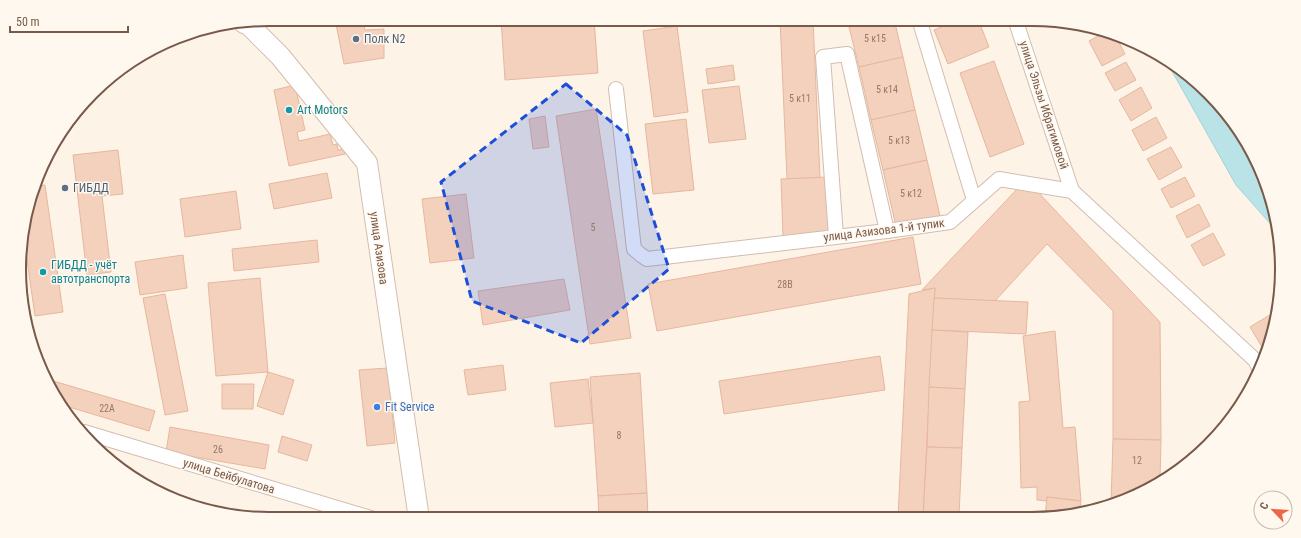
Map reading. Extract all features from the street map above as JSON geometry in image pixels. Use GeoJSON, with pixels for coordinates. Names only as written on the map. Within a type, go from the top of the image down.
{"type":"FeatureCollection","features":[{"type":"Feature","properties":{"kind":"main road","name":"улица Азизова"},"geometry":{"type":"LineString","coordinates":[[265,26],[293,52],[377,161],[431,512]]}},
{"type":"Feature","properties":{"kind":"main road","name":"улица Азизова"},"geometry":{"type":"LineString","coordinates":[[250,27],[280,56],[367,162],[418,512]]}},
{"type":"Feature","properties":{"kind":"street"},"geometry":{"type":"LineString","coordinates":[[921,26],[974,200]]}},
{"type":"Feature","properties":{"kind":"street","name":"улица Эльзы Ибрагимовой"},"geometry":{"type":"LineString","coordinates":[[1018,26],[1072,191]]}},
{"type":"Feature","properties":{"kind":"street"},"geometry":{"type":"LineString","coordinates":[[836,236],[823,57],[847,54],[887,231]]}},
{"type":"Feature","properties":{"kind":"street","name":"улица Азизова 1-й тупик"},"geometry":{"type":"LineString","coordinates":[[616,89],[634,249],[647,259],[887,231],[950,222],[999,179],[1072,191]]}},
{"type":"Feature","properties":{"kind":"street"},"geometry":{"type":"LineString","coordinates":[[1072,191],[1256,363]]}},
{"type":"Feature","properties":{"kind":"street","name":"улица Бейбулатова"},"geometry":{"type":"LineString","coordinates":[[91,434],[351,512]]}},
{"type":"Feature","properties":{"kind":"highlighted area"},"geometry":{"type":"Polygon","coordinates":[[[566,84],[627,135],[669,269],[581,343],[472,301],[441,182],[566,84]]]}},
{"type":"Feature","properties":{"kind":"water"},"geometry":{"type":"Polygon","coordinates":[[[1171,70],[1204,97],[1234,134],[1257,176],[1267,206],[1270,224],[1236,185],[1171,70]]]}},
{"type":"Feature","properties":{"kind":"building"},"geometry":{"type":"Polygon","coordinates":[[[336,26],[364,26],[365,30],[384,29],[384,58],[344,64],[336,26]]]}},
{"type":"Feature","properties":{"kind":"building"},"geometry":{"type":"Polygon","coordinates":[[[501,26],[595,26],[598,73],[505,80],[501,26]]]}},
{"type":"Feature","properties":{"kind":"building"},"geometry":{"type":"Polygon","coordinates":[[[677,26],[688,112],[654,117],[643,31],[677,26]]]}},
{"type":"Feature","properties":{"kind":"building"},"geometry":{"type":"Polygon","coordinates":[[[780,26],[813,26],[820,178],[787,179],[780,26]]]}},
{"type":"Feature","properties":{"kind":"building"},"geometry":{"type":"Polygon","coordinates":[[[849,26],[896,26],[903,57],[859,67],[849,26]]]}},
{"type":"Feature","properties":{"kind":"building"},"geometry":{"type":"Polygon","coordinates":[[[944,26],[981,26],[989,47],[948,64],[934,30],[944,26]]]}},
{"type":"Feature","properties":{"kind":"building"},"geometry":{"type":"Polygon","coordinates":[[[1099,35],[1119,42],[1125,54],[1102,66],[1089,41],[1099,35]]]}},
{"type":"Feature","properties":{"kind":"building"},"geometry":{"type":"Polygon","coordinates":[[[903,57],[915,110],[871,120],[859,67],[903,57]]]}},
{"type":"Feature","properties":{"kind":"building"},"geometry":{"type":"Polygon","coordinates":[[[994,61],[1024,144],[990,157],[960,73],[994,61]]]}},
{"type":"Feature","properties":{"kind":"building"},"geometry":{"type":"Polygon","coordinates":[[[1126,62],[1136,80],[1115,91],[1105,73],[1126,62]]]}},
{"type":"Feature","properties":{"kind":"building"},"geometry":{"type":"Polygon","coordinates":[[[733,65],[735,80],[708,84],[706,69],[733,65]]]}},
{"type":"Feature","properties":{"kind":"building","name":"Art Motors"},"geometry":{"type":"Polygon","coordinates":[[[295,85],[305,130],[297,132],[299,141],[330,134],[333,145],[337,144],[338,150],[344,149],[345,154],[289,166],[274,90],[295,85]]]}},
{"type":"Feature","properties":{"kind":"building"},"geometry":{"type":"Polygon","coordinates":[[[739,86],[746,139],[709,143],[702,90],[739,86]]]}},
{"type":"Feature","properties":{"kind":"building"},"geometry":{"type":"Polygon","coordinates":[[[1141,87],[1152,108],[1131,121],[1119,100],[1141,87]]]}},
{"type":"Feature","properties":{"kind":"building"},"geometry":{"type":"Polygon","coordinates":[[[596,109],[631,338],[590,344],[556,116],[596,109]]]}},
{"type":"Feature","properties":{"kind":"building"},"geometry":{"type":"Polygon","coordinates":[[[915,110],[927,160],[883,170],[871,120],[915,110]]]}},
{"type":"Feature","properties":{"kind":"building"},"geometry":{"type":"Polygon","coordinates":[[[545,116],[549,147],[533,149],[529,119],[545,116]]]}},
{"type":"Feature","properties":{"kind":"building"},"geometry":{"type":"Polygon","coordinates":[[[1156,117],[1167,138],[1143,151],[1132,130],[1156,117]]]}},
{"type":"Feature","properties":{"kind":"building"},"geometry":{"type":"Polygon","coordinates":[[[686,119],[694,190],[653,194],[645,124],[686,119]]]}},
{"type":"Feature","properties":{"kind":"building"},"geometry":{"type":"Polygon","coordinates":[[[1171,147],[1182,167],[1159,180],[1147,159],[1171,147]]]}},
{"type":"Feature","properties":{"kind":"building"},"geometry":{"type":"Polygon","coordinates":[[[118,150],[123,194],[102,196],[111,272],[87,275],[73,155],[118,150]]]}},
{"type":"Feature","properties":{"kind":"building"},"geometry":{"type":"Polygon","coordinates":[[[927,160],[940,216],[896,226],[883,170],[927,160]]]}},
{"type":"Feature","properties":{"kind":"building"},"geometry":{"type":"Polygon","coordinates":[[[327,173],[332,198],[274,209],[269,184],[327,173]]]}},
{"type":"Feature","properties":{"kind":"building"},"geometry":{"type":"Polygon","coordinates":[[[828,177],[831,234],[783,236],[781,179],[828,177]]]}},
{"type":"Feature","properties":{"kind":"building"},"geometry":{"type":"Polygon","coordinates":[[[1185,177],[1195,196],[1171,208],[1161,189],[1185,177]]]}},
{"type":"Feature","properties":{"kind":"building","name":"ГИБДД - учёт автотранспорта"},"geometry":{"type":"Polygon","coordinates":[[[45,185],[63,312],[35,316],[27,258],[28,237],[34,206],[41,186],[45,185]]]}},
{"type":"Feature","properties":{"kind":"building"},"geometry":{"type":"Polygon","coordinates":[[[1018,188],[1037,191],[1160,322],[1161,440],[1113,439],[1113,311],[1047,244],[995,301],[934,298],[935,288],[922,290],[1018,188]]]}},
{"type":"Feature","properties":{"kind":"building"},"geometry":{"type":"Polygon","coordinates":[[[236,191],[241,229],[185,237],[180,199],[236,191]]]}},
{"type":"Feature","properties":{"kind":"building"},"geometry":{"type":"Polygon","coordinates":[[[466,194],[474,258],[430,263],[422,199],[466,194]]]}},
{"type":"Feature","properties":{"kind":"building"},"geometry":{"type":"Polygon","coordinates":[[[1199,204],[1210,226],[1187,238],[1176,216],[1199,204]]]}},
{"type":"Feature","properties":{"kind":"building"},"geometry":{"type":"Polygon","coordinates":[[[1213,233],[1225,255],[1203,266],[1191,245],[1213,233]]]}},
{"type":"Feature","properties":{"kind":"building"},"geometry":{"type":"Polygon","coordinates":[[[913,237],[921,284],[657,331],[648,284],[913,237]]]}},
{"type":"Feature","properties":{"kind":"building"},"geometry":{"type":"Polygon","coordinates":[[[317,240],[319,262],[234,271],[232,249],[317,240]]]}},
{"type":"Feature","properties":{"kind":"building"},"geometry":{"type":"Polygon","coordinates":[[[183,255],[187,288],[140,295],[135,262],[183,255]]]}},
{"type":"Feature","properties":{"kind":"building"},"geometry":{"type":"Polygon","coordinates":[[[260,278],[268,372],[216,376],[208,283],[260,278]]]}},
{"type":"Feature","properties":{"kind":"building"},"geometry":{"type":"Polygon","coordinates":[[[564,279],[570,310],[483,325],[478,291],[564,279]]]}},
{"type":"Feature","properties":{"kind":"building"},"geometry":{"type":"Polygon","coordinates":[[[935,288],[923,512],[898,512],[909,294],[935,288]]]}},
{"type":"Feature","properties":{"kind":"building"},"geometry":{"type":"Polygon","coordinates":[[[165,294],[188,411],[165,415],[143,298],[165,294]]]}},
{"type":"Feature","properties":{"kind":"building"},"geometry":{"type":"Polygon","coordinates":[[[934,298],[1028,302],[1026,334],[932,330],[934,298]]]}},
{"type":"Feature","properties":{"kind":"building"},"geometry":{"type":"Polygon","coordinates":[[[1270,315],[1262,347],[1250,327],[1270,315]]]}},
{"type":"Feature","properties":{"kind":"building"},"geometry":{"type":"Polygon","coordinates":[[[932,330],[968,332],[965,389],[929,387],[932,330]]]}},
{"type":"Feature","properties":{"kind":"building"},"geometry":{"type":"Polygon","coordinates":[[[1055,331],[1063,428],[1075,427],[1081,501],[1047,497],[1047,501],[1037,500],[1037,487],[1021,488],[1019,402],[1030,401],[1023,336],[1055,331]]]}},
{"type":"Feature","properties":{"kind":"building"},"geometry":{"type":"Polygon","coordinates":[[[880,356],[885,390],[724,414],[719,381],[880,356]]]}},
{"type":"Feature","properties":{"kind":"building"},"geometry":{"type":"Polygon","coordinates":[[[503,365],[506,390],[468,395],[464,370],[503,365]]]}},
{"type":"Feature","properties":{"kind":"building","name":"Fit Service"},"geometry":{"type":"Polygon","coordinates":[[[388,368],[395,443],[367,446],[359,370],[388,368]]]}},
{"type":"Feature","properties":{"kind":"building"},"geometry":{"type":"Polygon","coordinates":[[[268,372],[294,380],[283,415],[257,406],[268,372]]]}},
{"type":"Feature","properties":{"kind":"building"},"geometry":{"type":"Polygon","coordinates":[[[640,373],[647,493],[598,496],[590,377],[640,373]]]}},
{"type":"Feature","properties":{"kind":"building"},"geometry":{"type":"Polygon","coordinates":[[[588,379],[593,423],[555,427],[550,383],[588,379]]]}},
{"type":"Feature","properties":{"kind":"building"},"geometry":{"type":"Polygon","coordinates":[[[54,381],[155,411],[149,431],[69,407],[54,381]]]}},
{"type":"Feature","properties":{"kind":"building"},"geometry":{"type":"Polygon","coordinates":[[[222,384],[254,384],[253,409],[222,409],[222,384]]]}},
{"type":"Feature","properties":{"kind":"building"},"geometry":{"type":"Polygon","coordinates":[[[929,387],[965,389],[962,448],[927,447],[929,387]]]}},
{"type":"Feature","properties":{"kind":"building"},"geometry":{"type":"Polygon","coordinates":[[[170,427],[269,445],[265,469],[166,452],[170,427]]]}},
{"type":"Feature","properties":{"kind":"building"},"geometry":{"type":"Polygon","coordinates":[[[282,436],[312,445],[307,461],[278,452],[282,436]]]}},
{"type":"Feature","properties":{"kind":"building"},"geometry":{"type":"Polygon","coordinates":[[[1113,439],[1161,440],[1160,475],[1125,494],[1111,499],[1113,439]]]}},
{"type":"Feature","properties":{"kind":"building"},"geometry":{"type":"Polygon","coordinates":[[[927,447],[962,448],[959,512],[923,512],[927,447]]]}},
{"type":"Feature","properties":{"kind":"building"},"geometry":{"type":"Polygon","coordinates":[[[647,493],[648,512],[599,512],[598,496],[647,493]]]}},
{"type":"Feature","properties":{"kind":"building"},"geometry":{"type":"Polygon","coordinates":[[[1047,497],[1081,501],[1080,507],[1046,511],[1047,497]]]}},
{"type":"Feature","properties":{"kind":"place","name":"Полк N2"},"geometry":{"type":"Point","coordinates":[356,39]}},
{"type":"Feature","properties":{"kind":"place","name":"Art Motors"},"geometry":{"type":"Point","coordinates":[289,110]}},
{"type":"Feature","properties":{"kind":"place","name":"ГИБДД"},"geometry":{"type":"Point","coordinates":[65,188]}},
{"type":"Feature","properties":{"kind":"place","name":"ГИБДД - учёт автотранспорта"},"geometry":{"type":"Point","coordinates":[43,272]}},
{"type":"Feature","properties":{"kind":"place","name":"Fit Service"},"geometry":{"type":"Point","coordinates":[377,407]}}]}
